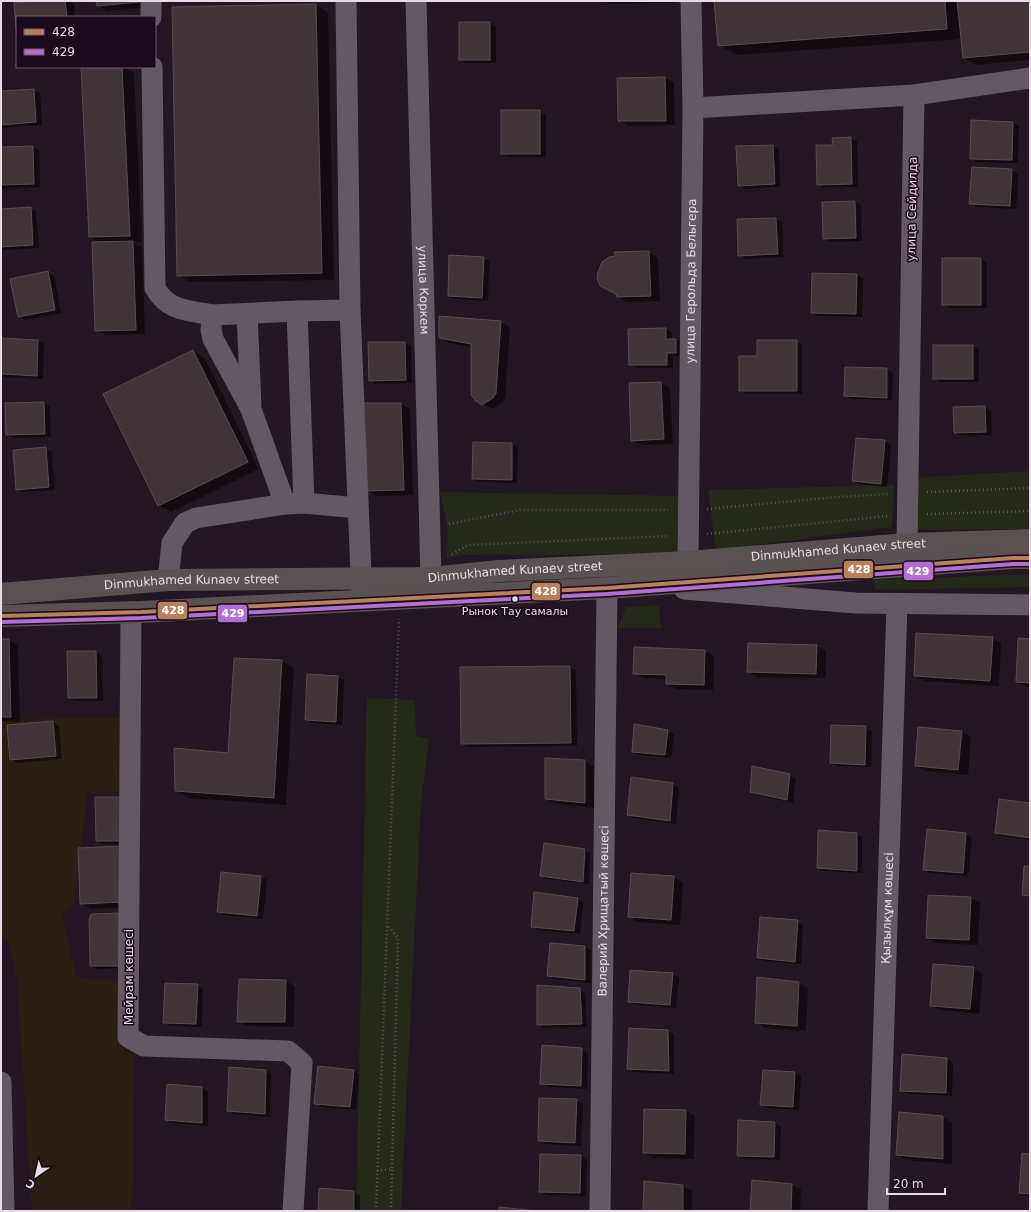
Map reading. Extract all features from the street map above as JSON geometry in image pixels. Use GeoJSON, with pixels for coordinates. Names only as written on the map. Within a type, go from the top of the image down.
{"type":"FeatureCollection","features":[{"type":"Feature","properties":{"kind":"main road","name":"Dinmukhamed Kunaev street"},"geometry":{"type":"LineString","coordinates":[[1,616],[131,612],[362,590],[431,572],[499,571],[688,562],[907,544],[1030,540]]}},
{"type":"Feature","properties":{"kind":"main road","name":"Dinmukhamed Kunaev street"},"geometry":{"type":"LineString","coordinates":[[1,593],[168,580],[362,590],[607,588],[1013,558],[1030,558]]}},
{"type":"Feature","properties":{"kind":"street"},"geometry":{"type":"LineString","coordinates":[[151,1],[151,16]]}},
{"type":"Feature","properties":{"kind":"street"},"geometry":{"type":"LineString","coordinates":[[346,1],[350,310],[362,590]]}},
{"type":"Feature","properties":{"kind":"street","name":"улица Коркем"},"geometry":{"type":"LineString","coordinates":[[416,1],[431,572]]}},
{"type":"Feature","properties":{"kind":"street","name":"улица Герольда Бельгера"},"geometry":{"type":"LineString","coordinates":[[688,562],[693,108],[691,1]]}},
{"type":"Feature","properties":{"kind":"street"},"geometry":{"type":"LineString","coordinates":[[152,68],[155,288],[160,296],[175,308],[212,316],[297,311],[350,310]]}},
{"type":"Feature","properties":{"kind":"street"},"geometry":{"type":"LineString","coordinates":[[693,108],[914,95],[1030,78]]}},
{"type":"Feature","properties":{"kind":"street","name":"улица Сейдилда"},"geometry":{"type":"LineString","coordinates":[[907,544],[914,95]]}},
{"type":"Feature","properties":{"kind":"street"},"geometry":{"type":"LineString","coordinates":[[295,504],[297,311]]}},
{"type":"Feature","properties":{"kind":"street"},"geometry":{"type":"LineString","coordinates":[[247,314],[251,410]]}},
{"type":"Feature","properties":{"kind":"street"},"geometry":{"type":"LineString","coordinates":[[212,316],[211,330],[213,339],[251,410],[295,504]]}},
{"type":"Feature","properties":{"kind":"street"},"geometry":{"type":"LineString","coordinates":[[168,580],[172,543],[185,523],[196,518],[295,504],[358,508]]}},
{"type":"Feature","properties":{"kind":"street"},"geometry":{"type":"LineString","coordinates":[[648,585],[791,598],[897,604],[1030,605]]}},
{"type":"Feature","properties":{"kind":"street","name":"Валерий Хрищатый көшесі"},"geometry":{"type":"LineString","coordinates":[[600,1211],[607,588]]}},
{"type":"Feature","properties":{"kind":"street","name":"Қызылқұм көшесі"},"geometry":{"type":"LineString","coordinates":[[878,1211],[897,604]]}},
{"type":"Feature","properties":{"kind":"street","name":"Мейрам көшесі"},"geometry":{"type":"LineString","coordinates":[[131,612],[128,1037],[144,1046],[288,1051],[302,1062],[293,1211]]}},
{"type":"Feature","properties":{"kind":"street"},"geometry":{"type":"LineString","coordinates":[[1,1082],[4,1211]]}},
{"type":"Feature","properties":{"kind":"path"},"geometry":{"type":"LineString","coordinates":[[447,524],[520,510],[688,510],[837,497],[1030,488]]}},
{"type":"Feature","properties":{"kind":"path"},"geometry":{"type":"LineString","coordinates":[[431,572],[468,545],[688,536],[908,514],[1030,511]]}},
{"type":"Feature","properties":{"kind":"path"},"geometry":{"type":"LineString","coordinates":[[376,1211],[399,619]]}},
{"type":"Feature","properties":{"kind":"path"},"geometry":{"type":"LineString","coordinates":[[387,924],[398,938],[391,1211]]}},
{"type":"Feature","properties":{"kind":"path"},"geometry":{"type":"LineString","coordinates":[[377,1171],[392,1169]]}},
{"type":"Feature","properties":{"kind":"shaded area"},"geometry":{"type":"Polygon","coordinates":[[[124,717],[129,791],[87,795],[74,906],[62,912],[76,977],[128,983],[125,1051],[134,1054],[133,1186],[130,1211],[32,1211],[17,981],[8,940],[1,940],[1,720],[124,717]]]}},
{"type":"Feature","properties":{"kind":"green space"},"geometry":{"type":"Polygon","coordinates":[[[1030,471],[1030,529],[908,530],[908,478],[1030,471]]]}},
{"type":"Feature","properties":{"kind":"green space"},"geometry":{"type":"Polygon","coordinates":[[[894,485],[892,527],[716,550],[708,490],[894,485]]]}},
{"type":"Feature","properties":{"kind":"green space"},"geometry":{"type":"Polygon","coordinates":[[[440,492],[688,496],[688,554],[468,555],[446,558],[447,524],[440,492]]]}},
{"type":"Feature","properties":{"kind":"green space"},"geometry":{"type":"Polygon","coordinates":[[[1030,574],[1030,587],[875,590],[875,580],[1030,574]]]}},
{"type":"Feature","properties":{"kind":"green space"},"geometry":{"type":"Polygon","coordinates":[[[659,605],[661,628],[618,628],[626,607],[659,605]]]}},
{"type":"Feature","properties":{"kind":"green space"},"geometry":{"type":"Polygon","coordinates":[[[367,698],[415,700],[416,736],[429,739],[421,804],[401,1211],[356,1211],[367,698]]]}},
{"type":"Feature","properties":{"kind":"building"},"geometry":{"type":"Polygon","coordinates":[[[34,1],[65,1],[67,16],[16,16],[16,26],[14,3],[34,1]]]}},
{"type":"Feature","properties":{"kind":"building"},"geometry":{"type":"Polygon","coordinates":[[[96,1],[140,1],[140,2],[97,6],[96,1]]]}},
{"type":"Feature","properties":{"kind":"building"},"geometry":{"type":"Polygon","coordinates":[[[714,1],[945,1],[947,29],[718,46],[714,1]]]}},
{"type":"Feature","properties":{"kind":"building"},"geometry":{"type":"Polygon","coordinates":[[[957,1],[1030,1],[1030,52],[963,58],[957,1]]]}},
{"type":"Feature","properties":{"kind":"building"},"geometry":{"type":"Polygon","coordinates":[[[316,4],[322,273],[177,276],[172,7],[316,4]]]}},
{"type":"Feature","properties":{"kind":"building"},"geometry":{"type":"Polygon","coordinates":[[[459,22],[490,22],[490,60],[459,60],[459,22]]]}},
{"type":"Feature","properties":{"kind":"building"},"geometry":{"type":"Polygon","coordinates":[[[81,68],[122,68],[130,236],[89,237],[81,68]]]}},
{"type":"Feature","properties":{"kind":"building"},"geometry":{"type":"Polygon","coordinates":[[[665,77],[666,121],[618,121],[617,78],[665,77]]]}},
{"type":"Feature","properties":{"kind":"building"},"geometry":{"type":"Polygon","coordinates":[[[34,89],[36,122],[1,125],[1,91],[34,89]]]}},
{"type":"Feature","properties":{"kind":"building"},"geometry":{"type":"Polygon","coordinates":[[[501,110],[540,110],[540,154],[501,154],[501,110]]]}},
{"type":"Feature","properties":{"kind":"building"},"geometry":{"type":"Polygon","coordinates":[[[971,120],[1013,122],[1012,160],[970,159],[971,120]]]}},
{"type":"Feature","properties":{"kind":"building"},"geometry":{"type":"Polygon","coordinates":[[[851,137],[852,184],[817,185],[816,145],[833,145],[832,138],[851,137]]]}},
{"type":"Feature","properties":{"kind":"building"},"geometry":{"type":"Polygon","coordinates":[[[773,145],[775,184],[738,186],[736,146],[773,145]]]}},
{"type":"Feature","properties":{"kind":"building"},"geometry":{"type":"Polygon","coordinates":[[[33,146],[34,184],[1,185],[1,147],[33,146]]]}},
{"type":"Feature","properties":{"kind":"building"},"geometry":{"type":"Polygon","coordinates":[[[972,167],[1012,169],[1010,206],[969,204],[972,167]]]}},
{"type":"Feature","properties":{"kind":"building"},"geometry":{"type":"Polygon","coordinates":[[[855,201],[856,238],[823,239],[822,202],[855,201]]]}},
{"type":"Feature","properties":{"kind":"building"},"geometry":{"type":"Polygon","coordinates":[[[31,207],[33,245],[1,247],[1,209],[31,207]]]}},
{"type":"Feature","properties":{"kind":"building"},"geometry":{"type":"Polygon","coordinates":[[[776,218],[778,254],[738,256],[737,219],[776,218]]]}},
{"type":"Feature","properties":{"kind":"building"},"geometry":{"type":"Polygon","coordinates":[[[133,241],[136,330],[95,331],[92,242],[133,241]]]}},
{"type":"Feature","properties":{"kind":"building"},"geometry":{"type":"Polygon","coordinates":[[[649,251],[651,296],[617,297],[616,294],[600,286],[597,278],[602,262],[609,257],[615,256],[614,252],[649,251]]]}},
{"type":"Feature","properties":{"kind":"building"},"geometry":{"type":"Polygon","coordinates":[[[449,255],[484,257],[482,298],[448,296],[449,255]]]}},
{"type":"Feature","properties":{"kind":"building"},"geometry":{"type":"Polygon","coordinates":[[[942,258],[981,258],[981,305],[942,305],[942,258]]]}},
{"type":"Feature","properties":{"kind":"building"},"geometry":{"type":"Polygon","coordinates":[[[48,271],[55,310],[18,317],[10,279],[48,271]]]}},
{"type":"Feature","properties":{"kind":"building"},"geometry":{"type":"Polygon","coordinates":[[[812,273],[857,274],[856,314],[811,313],[812,273]]]}},
{"type":"Feature","properties":{"kind":"building"},"geometry":{"type":"Polygon","coordinates":[[[439,316],[501,321],[496,393],[493,398],[482,405],[471,395],[471,344],[439,338],[439,316]]]}},
{"type":"Feature","properties":{"kind":"building"},"geometry":{"type":"Polygon","coordinates":[[[666,328],[666,339],[676,339],[676,353],[667,353],[667,365],[629,365],[628,329],[666,328]]]}},
{"type":"Feature","properties":{"kind":"building"},"geometry":{"type":"Polygon","coordinates":[[[1,338],[38,340],[37,376],[1,374],[1,338]]]}},
{"type":"Feature","properties":{"kind":"building"},"geometry":{"type":"Polygon","coordinates":[[[757,340],[797,340],[797,391],[739,391],[739,356],[757,356],[757,340]]]}},
{"type":"Feature","properties":{"kind":"building"},"geometry":{"type":"Polygon","coordinates":[[[368,342],[405,342],[406,380],[369,381],[368,342]]]}},
{"type":"Feature","properties":{"kind":"building"},"geometry":{"type":"Polygon","coordinates":[[[933,345],[973,345],[973,379],[933,379],[933,345]]]}},
{"type":"Feature","properties":{"kind":"building"},"geometry":{"type":"Polygon","coordinates":[[[193,350],[248,462],[158,506],[103,394],[193,350]]]}},
{"type":"Feature","properties":{"kind":"building"},"geometry":{"type":"Polygon","coordinates":[[[845,367],[887,368],[887,398],[844,396],[845,367]]]}},
{"type":"Feature","properties":{"kind":"building"},"geometry":{"type":"Polygon","coordinates":[[[661,382],[664,439],[631,441],[629,383],[661,382]]]}},
{"type":"Feature","properties":{"kind":"building"},"geometry":{"type":"Polygon","coordinates":[[[44,402],[45,434],[6,435],[5,403],[44,402]]]}},
{"type":"Feature","properties":{"kind":"building"},"geometry":{"type":"Polygon","coordinates":[[[364,403],[401,403],[404,490],[366,491],[364,403]]]}},
{"type":"Feature","properties":{"kind":"building"},"geometry":{"type":"Polygon","coordinates":[[[985,406],[986,432],[954,433],[953,407],[985,406]]]}},
{"type":"Feature","properties":{"kind":"building"},"geometry":{"type":"Polygon","coordinates":[[[856,438],[885,440],[881,484],[852,481],[856,438]]]}},
{"type":"Feature","properties":{"kind":"building"},"geometry":{"type":"Polygon","coordinates":[[[473,442],[512,443],[512,480],[472,479],[473,442]]]}},
{"type":"Feature","properties":{"kind":"building"},"geometry":{"type":"Polygon","coordinates":[[[46,447],[49,487],[16,490],[13,450],[46,447]]]}},
{"type":"Feature","properties":{"kind":"building"},"geometry":{"type":"Polygon","coordinates":[[[916,633],[993,637],[990,681],[914,676],[916,633]]]}},
{"type":"Feature","properties":{"kind":"building"},"geometry":{"type":"Polygon","coordinates":[[[1018,638],[1030,639],[1030,683],[1016,682],[1018,638]]]}},
{"type":"Feature","properties":{"kind":"building"},"geometry":{"type":"Polygon","coordinates":[[[1,639],[9,639],[11,717],[1,717],[1,639]]]}},
{"type":"Feature","properties":{"kind":"building"},"geometry":{"type":"Polygon","coordinates":[[[748,643],[817,645],[816,674],[747,672],[748,643]]]}},
{"type":"Feature","properties":{"kind":"building"},"geometry":{"type":"Polygon","coordinates":[[[634,647],[705,650],[704,685],[666,684],[666,675],[633,674],[634,647]]]}},
{"type":"Feature","properties":{"kind":"building"},"geometry":{"type":"Polygon","coordinates":[[[67,651],[96,651],[97,698],[68,698],[67,651]]]}},
{"type":"Feature","properties":{"kind":"building"},"geometry":{"type":"Polygon","coordinates":[[[234,658],[282,660],[274,798],[175,791],[174,748],[228,753],[234,658]]]}},
{"type":"Feature","properties":{"kind":"building"},"geometry":{"type":"Polygon","coordinates":[[[570,666],[571,743],[461,744],[460,667],[570,666]]]}},
{"type":"Feature","properties":{"kind":"building"},"geometry":{"type":"Polygon","coordinates":[[[307,674],[338,676],[336,722],[305,720],[307,674]]]}},
{"type":"Feature","properties":{"kind":"building"},"geometry":{"type":"Polygon","coordinates":[[[53,721],[56,756],[10,760],[7,725],[53,721]]]}},
{"type":"Feature","properties":{"kind":"building"},"geometry":{"type":"Polygon","coordinates":[[[634,724],[668,730],[665,755],[632,752],[634,724]]]}},
{"type":"Feature","properties":{"kind":"building"},"geometry":{"type":"Polygon","coordinates":[[[831,725],[866,726],[865,765],[830,763],[831,725]]]}},
{"type":"Feature","properties":{"kind":"building"},"geometry":{"type":"Polygon","coordinates":[[[918,727],[962,731],[958,770],[915,766],[918,727]]]}},
{"type":"Feature","properties":{"kind":"building"},"geometry":{"type":"Polygon","coordinates":[[[545,758],[585,760],[585,803],[545,799],[545,758]]]}},
{"type":"Feature","properties":{"kind":"building"},"geometry":{"type":"Polygon","coordinates":[[[752,766],[790,774],[787,800],[750,792],[752,766]]]}},
{"type":"Feature","properties":{"kind":"building"},"geometry":{"type":"Polygon","coordinates":[[[631,777],[673,783],[670,821],[627,815],[631,777]]]}},
{"type":"Feature","properties":{"kind":"building"},"geometry":{"type":"Polygon","coordinates":[[[95,797],[131,797],[131,841],[96,841],[95,797]]]}},
{"type":"Feature","properties":{"kind":"building"},"geometry":{"type":"Polygon","coordinates":[[[999,799],[1030,803],[1030,838],[995,833],[999,799]]]}},
{"type":"Feature","properties":{"kind":"building"},"geometry":{"type":"Polygon","coordinates":[[[927,829],[966,833],[963,873],[923,870],[927,829]]]}},
{"type":"Feature","properties":{"kind":"building"},"geometry":{"type":"Polygon","coordinates":[[[818,830],[857,833],[857,871],[817,868],[818,830]]]}},
{"type":"Feature","properties":{"kind":"building"},"geometry":{"type":"Polygon","coordinates":[[[544,843],[585,849],[583,882],[540,876],[544,843]]]}},
{"type":"Feature","properties":{"kind":"building"},"geometry":{"type":"Polygon","coordinates":[[[123,846],[125,902],[80,904],[78,848],[123,846]]]}},
{"type":"Feature","properties":{"kind":"building"},"geometry":{"type":"Polygon","coordinates":[[[1024,866],[1030,866],[1030,896],[1022,895],[1024,866]]]}},
{"type":"Feature","properties":{"kind":"building"},"geometry":{"type":"Polygon","coordinates":[[[221,872],[261,876],[257,916],[217,912],[221,872]]]}},
{"type":"Feature","properties":{"kind":"building"},"geometry":{"type":"Polygon","coordinates":[[[631,873],[674,876],[671,920],[628,917],[631,873]]]}},
{"type":"Feature","properties":{"kind":"building"},"geometry":{"type":"Polygon","coordinates":[[[534,892],[578,898],[574,931],[531,927],[534,892]]]}},
{"type":"Feature","properties":{"kind":"building"},"geometry":{"type":"Polygon","coordinates":[[[928,895],[971,897],[969,940],[926,938],[928,895]]]}},
{"type":"Feature","properties":{"kind":"building"},"geometry":{"type":"Polygon","coordinates":[[[120,913],[121,966],[90,966],[89,920],[91,914],[120,913]]]}},
{"type":"Feature","properties":{"kind":"building"},"geometry":{"type":"Polygon","coordinates":[[[760,917],[798,920],[795,962],[757,958],[760,917]]]}},
{"type":"Feature","properties":{"kind":"building"},"geometry":{"type":"Polygon","coordinates":[[[550,943],[585,946],[585,980],[547,976],[550,943]]]}},
{"type":"Feature","properties":{"kind":"building"},"geometry":{"type":"Polygon","coordinates":[[[933,964],[974,967],[970,1009],[930,1006],[933,964]]]}},
{"type":"Feature","properties":{"kind":"building"},"geometry":{"type":"Polygon","coordinates":[[[630,970],[673,973],[670,1005],[628,1002],[630,970]]]}},
{"type":"Feature","properties":{"kind":"building"},"geometry":{"type":"Polygon","coordinates":[[[757,977],[799,982],[797,1026],[755,1023],[757,977]]]}},
{"type":"Feature","properties":{"kind":"building"},"geometry":{"type":"Polygon","coordinates":[[[239,979],[286,980],[285,1022],[237,1022],[239,979]]]}},
{"type":"Feature","properties":{"kind":"building"},"geometry":{"type":"Polygon","coordinates":[[[165,983],[198,984],[196,1024],[163,1023],[165,983]]]}},
{"type":"Feature","properties":{"kind":"building"},"geometry":{"type":"Polygon","coordinates":[[[537,985],[580,988],[582,1024],[537,1025],[537,985]]]}},
{"type":"Feature","properties":{"kind":"building"},"geometry":{"type":"Polygon","coordinates":[[[629,1028],[668,1030],[669,1071],[627,1069],[629,1028]]]}},
{"type":"Feature","properties":{"kind":"building"},"geometry":{"type":"Polygon","coordinates":[[[542,1045],[582,1048],[581,1086],[540,1084],[542,1045]]]}},
{"type":"Feature","properties":{"kind":"building"},"geometry":{"type":"Polygon","coordinates":[[[902,1054],[947,1058],[946,1093],[900,1091],[902,1054]]]}},
{"type":"Feature","properties":{"kind":"building"},"geometry":{"type":"Polygon","coordinates":[[[318,1066],[354,1070],[350,1107],[314,1104],[318,1066]]]}},
{"type":"Feature","properties":{"kind":"building"},"geometry":{"type":"Polygon","coordinates":[[[229,1067],[266,1070],[265,1114],[227,1111],[229,1067]]]}},
{"type":"Feature","properties":{"kind":"building"},"geometry":{"type":"Polygon","coordinates":[[[763,1070],[795,1072],[793,1107],[760,1105],[763,1070]]]}},
{"type":"Feature","properties":{"kind":"building"},"geometry":{"type":"Polygon","coordinates":[[[167,1084],[202,1087],[202,1123],[165,1120],[167,1084]]]}},
{"type":"Feature","properties":{"kind":"building"},"geometry":{"type":"Polygon","coordinates":[[[539,1098],[577,1099],[575,1143],[538,1141],[539,1098]]]}},
{"type":"Feature","properties":{"kind":"building"},"geometry":{"type":"Polygon","coordinates":[[[644,1109],[686,1110],[685,1154],[643,1153],[644,1109]]]}},
{"type":"Feature","properties":{"kind":"building"},"geometry":{"type":"Polygon","coordinates":[[[899,1112],[943,1116],[943,1159],[896,1155],[899,1112]]]}},
{"type":"Feature","properties":{"kind":"building"},"geometry":{"type":"Polygon","coordinates":[[[738,1120],[775,1122],[774,1157],[737,1156],[738,1120]]]}},
{"type":"Feature","properties":{"kind":"building"},"geometry":{"type":"Polygon","coordinates":[[[1022,1153],[1030,1154],[1030,1194],[1019,1193],[1022,1153]]]}},
{"type":"Feature","properties":{"kind":"building"},"geometry":{"type":"Polygon","coordinates":[[[540,1154],[581,1155],[580,1193],[539,1192],[540,1154]]]}},
{"type":"Feature","properties":{"kind":"building"},"geometry":{"type":"Polygon","coordinates":[[[752,1180],[792,1184],[791,1211],[750,1211],[752,1180]]]}},
{"type":"Feature","properties":{"kind":"building"},"geometry":{"type":"Polygon","coordinates":[[[644,1181],[683,1185],[683,1211],[643,1211],[644,1181]]]}},
{"type":"Feature","properties":{"kind":"building"},"geometry":{"type":"Polygon","coordinates":[[[319,1188],[354,1191],[354,1211],[318,1211],[319,1188]]]}},
{"type":"Feature","properties":{"kind":"building"},"geometry":{"type":"Polygon","coordinates":[[[499,1207],[538,1211],[499,1211],[499,1207]]]}},
{"type":"Feature","properties":{"kind":"transit line","name":"428"},"geometry":{"type":"LineString","coordinates":[[1,616],[141,612],[607,588],[1013,558],[1030,558]]}},
{"type":"Feature","properties":{"kind":"transit line","name":"429"},"geometry":{"type":"LineString","coordinates":[[1,622],[141,618],[607,594],[1013,564],[1030,564]]}},
{"type":"Feature","properties":{"kind":"place","name":"Рынок Тау самалы"},"geometry":{"type":"Point","coordinates":[515,599]}}]}
